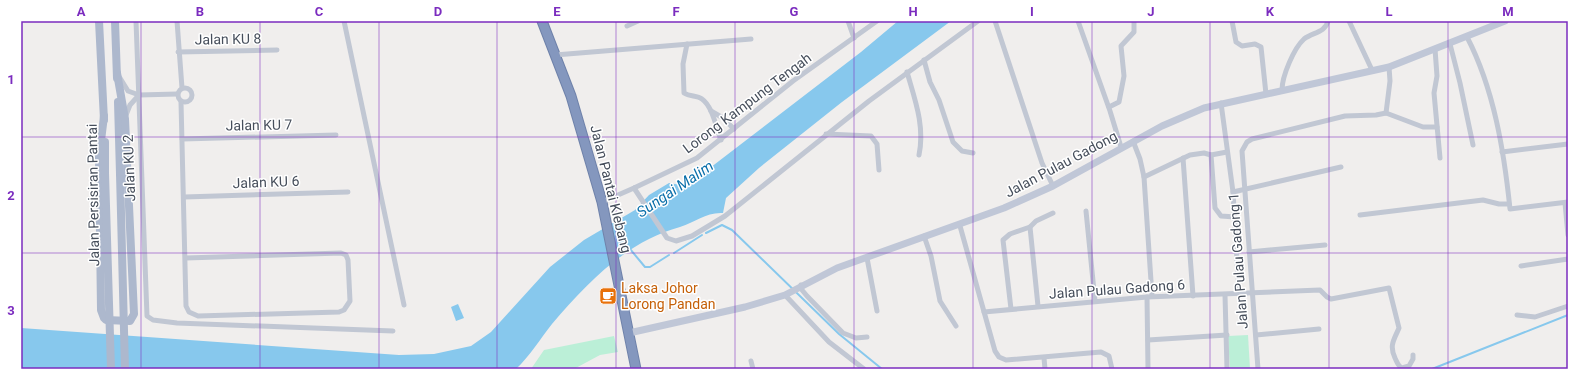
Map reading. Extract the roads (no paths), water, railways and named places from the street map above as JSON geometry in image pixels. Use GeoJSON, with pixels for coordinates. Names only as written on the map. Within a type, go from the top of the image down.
{"type":"FeatureCollection","features":[{"type":"Feature","properties":{"kind":"highway","name":"Jalan Pantai Klebang"},"geometry":{"type":"LineString","coordinates":[[542,21],[571,96],[602,202],[636,369]]}},
{"type":"Feature","properties":{"kind":"main road","name":"Jalan Persisiran Pantai"},"geometry":{"type":"LineString","coordinates":[[99,21],[104,116],[111,369]]}},
{"type":"Feature","properties":{"kind":"main road","name":"Jalan Persisiran Pantai"},"geometry":{"type":"LineString","coordinates":[[115,21],[125,369]]}},
{"type":"Feature","properties":{"kind":"main road","name":"Jalan Pulau Gadong"},"geometry":{"type":"LineString","coordinates":[[629,333],[745,307],[787,294],[837,268],[924,236],[960,226],[1004,208],[1053,186],[1121,147],[1186,115],[1222,103],[1389,66],[1450,44],[1502,22]]}},
{"type":"Feature","properties":{"kind":"main road"},"geometry":{"type":"LineString","coordinates":[[104,116],[99,157],[101,310],[106,320],[130,321],[134,317],[125,119],[117,74]]}},
{"type":"Feature","properties":{"kind":"street","name":"Jalan KU 2"},"geometry":{"type":"LineString","coordinates":[[136,21],[146,314],[150,319],[177,323],[393,331]]}},
{"type":"Feature","properties":{"kind":"street"},"geometry":{"type":"LineString","coordinates":[[117,74],[128,92],[139,95],[177,94],[182,88],[178,52],[177,21]]}},
{"type":"Feature","properties":{"kind":"street"},"geometry":{"type":"LineString","coordinates":[[344,21],[404,305]]}},
{"type":"Feature","properties":{"kind":"street"},"geometry":{"type":"LineString","coordinates":[[627,26],[638,21]]}},
{"type":"Feature","properties":{"kind":"street"},"geometry":{"type":"LineString","coordinates":[[848,21],[854,38]]}},
{"type":"Feature","properties":{"kind":"street","name":"Lorong Kampung Tengah"},"geometry":{"type":"LineString","coordinates":[[602,202],[697,158],[793,81],[877,21]]}},
{"type":"Feature","properties":{"kind":"street"},"geometry":{"type":"LineString","coordinates":[[634,188],[667,238],[680,241],[726,216],[826,134],[907,72],[978,21]]}},
{"type":"Feature","properties":{"kind":"street"},"geometry":{"type":"LineString","coordinates":[[995,21],[1042,164],[1053,186]]}},
{"type":"Feature","properties":{"kind":"street"},"geometry":{"type":"LineString","coordinates":[[1078,21],[1109,107],[1121,147]]}},
{"type":"Feature","properties":{"kind":"street"},"geometry":{"type":"LineString","coordinates":[[1109,107],[1119,102],[1124,76],[1121,46],[1134,32],[1134,21]]}},
{"type":"Feature","properties":{"kind":"street"},"geometry":{"type":"LineString","coordinates":[[1232,21],[1236,42],[1242,46],[1255,44],[1261,47],[1266,94]]}},
{"type":"Feature","properties":{"kind":"street"},"geometry":{"type":"LineString","coordinates":[[1282,90],[1283,76],[1298,46],[1308,36],[1325,28],[1328,21]]}},
{"type":"Feature","properties":{"kind":"street"},"geometry":{"type":"LineString","coordinates":[[1349,21],[1372,70]]}},
{"type":"Feature","properties":{"kind":"street"},"geometry":{"type":"LineString","coordinates":[[1467,37],[1477,57],[1486,81],[1502,152],[1510,209],[1567,203],[1568,235]]}},
{"type":"Feature","properties":{"kind":"street"},"geometry":{"type":"LineString","coordinates":[[556,55],[751,38]]}},
{"type":"Feature","properties":{"kind":"street"},"geometry":{"type":"LineString","coordinates":[[687,44],[683,64],[684,93],[702,99],[711,111],[721,140]]}},
{"type":"Feature","properties":{"kind":"street"},"geometry":{"type":"LineString","coordinates":[[1450,44],[1473,145]]}},
{"type":"Feature","properties":{"kind":"street"},"geometry":{"type":"LineString","coordinates":[[1435,49],[1438,76],[1434,93],[1440,158]]}},
{"type":"Feature","properties":{"kind":"street","name":"Jalan KU 8"},"geometry":{"type":"LineString","coordinates":[[178,52],[277,50]]}},
{"type":"Feature","properties":{"kind":"street"},"geometry":{"type":"LineString","coordinates":[[924,60],[930,82],[939,100],[949,134],[953,142],[962,151],[973,153]]}},
{"type":"Feature","properties":{"kind":"street"},"geometry":{"type":"LineString","coordinates":[[1389,66],[1390,81],[1386,113],[1423,127],[1436,127]]}},
{"type":"Feature","properties":{"kind":"street"},"geometry":{"type":"LineString","coordinates":[[907,72],[920,115],[922,138],[920,155]]}},
{"type":"Feature","properties":{"kind":"street"},"geometry":{"type":"LineString","coordinates":[[181,102],[188,101],[192,95],[189,89],[182,88]]}},
{"type":"Feature","properties":{"kind":"street"},"geometry":{"type":"LineString","coordinates":[[177,94],[181,102],[186,306],[189,312],[198,316],[339,312],[344,310],[350,301],[348,260],[346,255],[342,253],[186,258]]}},
{"type":"Feature","properties":{"kind":"street"},"geometry":{"type":"LineString","coordinates":[[125,119],[126,111],[139,95]]}},
{"type":"Feature","properties":{"kind":"street"},"geometry":{"type":"LineString","coordinates":[[1222,103],[1236,217],[1239,294]]}},
{"type":"Feature","properties":{"kind":"street"},"geometry":{"type":"LineString","coordinates":[[711,111],[723,118],[734,128]]}},
{"type":"Feature","properties":{"kind":"street","name":"Jalan Pulau Gadong 1"},"geometry":{"type":"LineString","coordinates":[[1258,369],[1242,151],[1247,142],[1252,139],[1346,116],[1376,115],[1386,113]]}},
{"type":"Feature","properties":{"kind":"street"},"geometry":{"type":"LineString","coordinates":[[826,134],[871,136],[877,144],[879,170]]}},
{"type":"Feature","properties":{"kind":"street","name":"Jalan KU 7"},"geometry":{"type":"LineString","coordinates":[[182,139],[336,135]]}},
{"type":"Feature","properties":{"kind":"street"},"geometry":{"type":"LineString","coordinates":[[1133,141],[1140,159],[1144,177],[1150,297],[1148,369]]}},
{"type":"Feature","properties":{"kind":"street"},"geometry":{"type":"LineString","coordinates":[[1502,152],[1568,144]]}},
{"type":"Feature","properties":{"kind":"street"},"geometry":{"type":"LineString","coordinates":[[1144,177],[1196,153],[1211,155],[1228,152]]}},
{"type":"Feature","properties":{"kind":"street","name":"Jalan Pulau Gadong 1"},"geometry":{"type":"LineString","coordinates":[[1211,155],[1215,208],[1221,216],[1236,217]]}},
{"type":"Feature","properties":{"kind":"street"},"geometry":{"type":"LineString","coordinates":[[1183,158],[1193,296]]}},
{"type":"Feature","properties":{"kind":"street"},"geometry":{"type":"LineString","coordinates":[[1233,192],[1245,191],[1340,167]]}},
{"type":"Feature","properties":{"kind":"street","name":"Jalan KU 6"},"geometry":{"type":"LineString","coordinates":[[184,197],[348,192]]}},
{"type":"Feature","properties":{"kind":"street"},"geometry":{"type":"LineString","coordinates":[[1360,215],[1483,200],[1499,204],[1509,204]]}},
{"type":"Feature","properties":{"kind":"street"},"geometry":{"type":"LineString","coordinates":[[1086,211],[1095,301]]}},
{"type":"Feature","properties":{"kind":"street"},"geometry":{"type":"LineString","coordinates":[[1011,309],[1003,240],[1010,234],[1030,227],[1036,221],[1053,213]]}},
{"type":"Feature","properties":{"kind":"street"},"geometry":{"type":"LineString","coordinates":[[960,226],[995,351],[999,357],[1006,360],[1101,352],[1108,356],[1111,360],[1112,369]]}},
{"type":"Feature","properties":{"kind":"street"},"geometry":{"type":"LineString","coordinates":[[1030,227],[1038,306]]}},
{"type":"Feature","properties":{"kind":"street"},"geometry":{"type":"LineString","coordinates":[[924,236],[940,301],[956,326]]}},
{"type":"Feature","properties":{"kind":"street"},"geometry":{"type":"LineString","coordinates":[[1249,252],[1325,246]]}},
{"type":"Feature","properties":{"kind":"street"},"geometry":{"type":"LineString","coordinates":[[867,258],[877,311]]}},
{"type":"Feature","properties":{"kind":"street"},"geometry":{"type":"LineString","coordinates":[[1521,266],[1568,259]]}},
{"type":"Feature","properties":{"kind":"street"},"geometry":{"type":"LineString","coordinates":[[799,287],[843,334],[856,338],[867,337]]}},
{"type":"Feature","properties":{"kind":"street","name":"Jalan Pulau Gadong 6"},"geometry":{"type":"LineString","coordinates":[[984,312],[1150,297],[1320,290],[1324,295],[1331,299],[1389,288],[1399,328],[1393,340],[1391,350],[1398,365],[1402,368],[1409,366],[1413,359],[1413,355]]}},
{"type":"Feature","properties":{"kind":"street"},"geometry":{"type":"LineString","coordinates":[[787,294],[829,342],[864,369]]}},
{"type":"Feature","properties":{"kind":"street"},"geometry":{"type":"LineString","coordinates":[[1225,295],[1227,369]]}},
{"type":"Feature","properties":{"kind":"street"},"geometry":{"type":"LineString","coordinates":[[1517,315],[1535,317],[1568,306]]}},
{"type":"Feature","properties":{"kind":"street"},"geometry":{"type":"LineString","coordinates":[[1256,335],[1319,329]]}},
{"type":"Feature","properties":{"kind":"street"},"geometry":{"type":"LineString","coordinates":[[1148,340],[1227,335]]}},
{"type":"Feature","properties":{"kind":"street"},"geometry":{"type":"LineString","coordinates":[[1044,358],[1045,369]]}},
{"type":"Feature","properties":{"kind":"street"},"geometry":{"type":"LineString","coordinates":[[751,361],[753,369]]}},
{"type":"Feature","properties":{"kind":"water","name":"Sungai Malim"},"geometry":{"type":"Polygon","coordinates":[[[898,21],[951,21],[842,102],[759,168],[726,198],[723,213],[711,214],[660,234],[625,253],[609,265],[566,308],[526,359],[516,369],[21,369],[21,328],[399,355],[434,354],[471,346],[491,332],[550,267],[584,240],[635,210],[649,195],[669,183],[681,185],[689,184],[861,52],[898,21]]]}},
{"type":"Feature","properties":{"kind":"water"},"geometry":{"type":"Polygon","coordinates":[[[458,304],[464,318],[456,321],[451,307],[458,304]]]}},
{"type":"Feature","properties":{"kind":"waterway"},"geometry":{"type":"LineString","coordinates":[[706,233],[722,225],[732,230],[839,334],[882,369]]}},
{"type":"Feature","properties":{"kind":"waterway"},"geometry":{"type":"LineString","coordinates":[[674,253],[702,235]]}},
{"type":"Feature","properties":{"kind":"waterway"},"geometry":{"type":"LineString","coordinates":[[630,249],[645,267],[650,267],[669,255]]}},
{"type":"Feature","properties":{"kind":"waterway"},"geometry":{"type":"LineString","coordinates":[[1432,369],[1568,315]]}},
{"type":"Feature","properties":{"kind":"place","name":"Laksa Johor Lorong Pandan"},"geometry":{"type":"Point","coordinates":[608,296]}}]}
